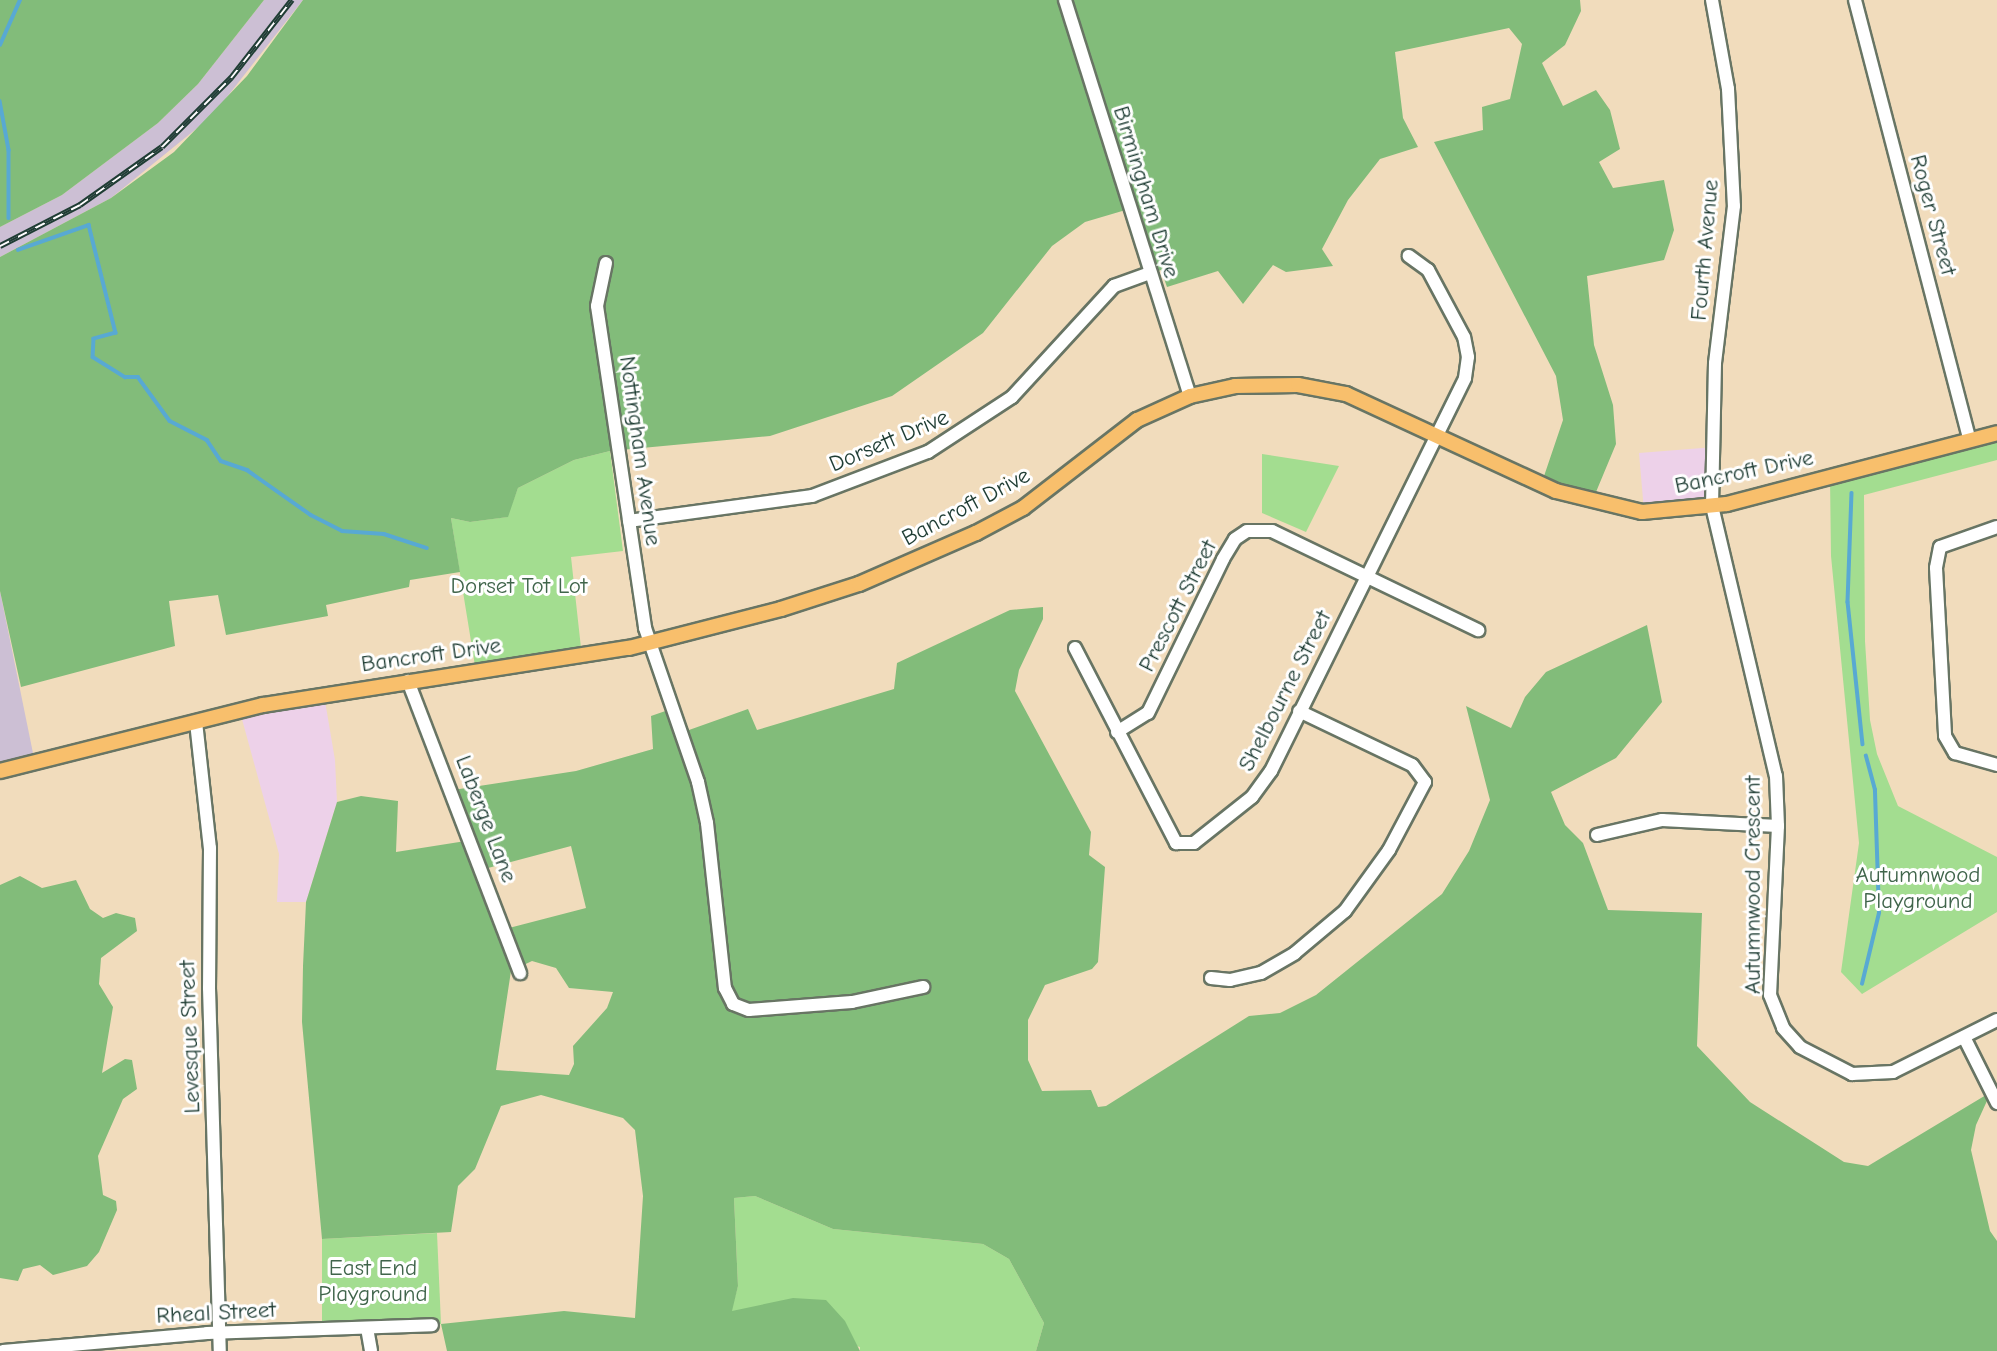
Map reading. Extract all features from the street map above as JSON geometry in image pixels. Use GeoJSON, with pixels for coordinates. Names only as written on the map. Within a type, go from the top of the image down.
{"type":"FeatureCollection","features":[{"type":"Feature","properties":{"kind":"main road","name":"Bancroft Drive"},"geometry":{"type":"LineString","coordinates":[[0,771],[300,697],[649,645],[821,597],[953,544],[1023,508],[1138,420],[1189,396],[1250,384],[1314,387],[1369,402],[1556,491],[1592,503],[1642,512],[1712,506],[1997,433]]}},
{"type":"Feature","properties":{"kind":"street","name":"Birmingham Drive"},"geometry":{"type":"LineString","coordinates":[[1065,0],[1189,396]]}},
{"type":"Feature","properties":{"kind":"street","name":"Fourth Avenue"},"geometry":{"type":"LineString","coordinates":[[1712,0],[1728,89],[1734,206],[1715,363],[1712,506]]}},
{"type":"Feature","properties":{"kind":"street","name":"Roger Street"},"geometry":{"type":"LineString","coordinates":[[1855,0],[1970,440]]}},
{"type":"Feature","properties":{"kind":"street","name":"Shelbourne Street"},"geometry":{"type":"LineString","coordinates":[[1074,648],[1168,836],[1187,845],[1231,816],[1262,786],[1465,378],[1466,345],[1428,270],[1409,256]]}},
{"type":"Feature","properties":{"kind":"street","name":"Nottingham Avenue"},"geometry":{"type":"LineString","coordinates":[[606,263],[597,306],[649,645],[701,796],[725,988],[733,1004],[749,1010],[801,1008],[923,987]]}},
{"type":"Feature","properties":{"kind":"street","name":"Dorsett Drive"},"geometry":{"type":"LineString","coordinates":[[629,521],[812,496],[928,453],[1012,397],[1114,286],[1149,273]]}},
{"type":"Feature","properties":{"kind":"street","name":"Autumnwood Crescent"},"geometry":{"type":"LineString","coordinates":[[1712,506],[1774,759],[1778,827],[1769,984],[1776,1016],[1791,1038],[1840,1070],[1865,1076],[1905,1067],[1997,1020]]}},
{"type":"Feature","properties":{"kind":"street"},"geometry":{"type":"LineString","coordinates":[[1997,527],[1940,547],[1936,568],[1945,736],[1955,753],[1997,765]]}},
{"type":"Feature","properties":{"kind":"street","name":"Prescott Street"},"geometry":{"type":"LineString","coordinates":[[1117,732],[1148,713],[1223,559],[1243,533],[1272,531],[1478,630]]}},
{"type":"Feature","properties":{"kind":"street","name":"Laberge Lane"},"geometry":{"type":"LineString","coordinates":[[408,681],[520,973]]}},
{"type":"Feature","properties":{"kind":"street"},"geometry":{"type":"LineString","coordinates":[[1211,978],[1230,980],[1261,974],[1295,953],[1345,911],[1378,869],[1425,782],[1412,765],[1299,712]]}},
{"type":"Feature","properties":{"kind":"street","name":"Levesque Street"},"geometry":{"type":"LineString","coordinates":[[196,722],[210,848],[209,988],[220,1351]]}},
{"type":"Feature","properties":{"kind":"street"},"geometry":{"type":"LineString","coordinates":[[1597,835],[1662,820],[1778,827]]}},
{"type":"Feature","properties":{"kind":"street"},"geometry":{"type":"LineString","coordinates":[[1964,1037],[1997,1103]]}},
{"type":"Feature","properties":{"kind":"street","name":"Rheal Street"},"geometry":{"type":"LineString","coordinates":[[2,1351],[219,1333],[432,1325]]}},
{"type":"Feature","properties":{"kind":"street"},"geometry":{"type":"LineString","coordinates":[[367,1328],[371,1351]]}},
{"type":"Feature","properties":{"kind":"shaded area"},"geometry":{"type":"Polygon","coordinates":[[[264,0],[303,0],[212,116],[111,198],[0,257],[0,227],[62,195],[158,123],[198,84],[264,0]]]}},
{"type":"Feature","properties":{"kind":"shaded area"},"geometry":{"type":"Polygon","coordinates":[[[1715,447],[1711,505],[1644,511],[1639,453],[1715,447]]]}},
{"type":"Feature","properties":{"kind":"shaded area"},"geometry":{"type":"Polygon","coordinates":[[[0,591],[35,763],[0,772],[0,591]]]}},
{"type":"Feature","properties":{"kind":"shaded area"},"geometry":{"type":"Polygon","coordinates":[[[324,695],[335,760],[337,802],[306,902],[277,902],[279,854],[240,712],[324,695]]]}},
{"type":"Feature","properties":{"kind":"green space"},"geometry":{"type":"Polygon","coordinates":[[[0,0],[264,0],[198,84],[158,123],[62,195],[0,227],[0,0]]]}},
{"type":"Feature","properties":{"kind":"green space"},"geometry":{"type":"Polygon","coordinates":[[[303,0],[1580,0],[1581,11],[1565,45],[1542,63],[1563,106],[1596,90],[1610,110],[1620,149],[1599,162],[1613,188],[1664,180],[1674,230],[1664,260],[1587,276],[1594,345],[1613,405],[1616,444],[1591,504],[1541,485],[1563,420],[1556,376],[1434,142],[1483,130],[1482,107],[1510,99],[1522,44],[1509,28],[1395,52],[1403,118],[1418,147],[1380,159],[1348,200],[1322,249],[1333,266],[1286,272],[1273,265],[1243,304],[1218,271],[1167,287],[1161,270],[1151,274],[1129,209],[1085,222],[1052,246],[983,333],[892,396],[770,436],[610,451],[574,460],[518,488],[508,517],[470,522],[451,518],[460,572],[410,580],[409,587],[326,605],[328,616],[226,635],[218,595],[169,601],[175,646],[21,687],[0,591],[0,257],[111,198],[174,152],[247,76],[303,0]]]}},
{"type":"Feature","properties":{"kind":"green space","name":"Autumnwood Playground"},"geometry":{"type":"Polygon","coordinates":[[[1997,434],[1997,460],[1864,495],[1865,641],[1870,720],[1877,754],[1898,806],[1997,857],[1997,912],[1862,994],[1841,972],[1859,843],[1831,556],[1830,478],[1997,434]]]}},
{"type":"Feature","properties":{"kind":"green space","name":"Dorset Tot Lot"},"geometry":{"type":"Polygon","coordinates":[[[610,451],[623,551],[571,557],[582,657],[476,672],[451,518],[470,522],[507,517],[518,488],[574,460],[610,451]]]}},
{"type":"Feature","properties":{"kind":"green space"},"geometry":{"type":"Polygon","coordinates":[[[1262,454],[1339,466],[1306,532],[1262,513],[1262,454]]]}},
{"type":"Feature","properties":{"kind":"green space"},"geometry":{"type":"Polygon","coordinates":[[[1043,607],[1043,619],[1019,670],[1015,691],[1091,832],[1089,855],[1105,867],[1098,962],[1092,969],[1045,985],[1028,1020],[1028,1060],[1042,1091],[1091,1090],[1098,1107],[1106,1106],[1249,1016],[1280,1013],[1316,995],[1442,894],[1469,851],[1490,800],[1466,706],[1511,728],[1525,697],[1546,672],[1647,625],[1662,702],[1616,758],[1551,792],[1565,825],[1583,843],[1608,910],[1702,913],[1697,1046],[1750,1102],[1844,1162],[1868,1166],[1991,1092],[1976,1125],[1971,1150],[1990,1231],[1997,1241],[1997,1351],[1036,1351],[1044,1323],[1009,1259],[983,1244],[833,1229],[755,1196],[734,1198],[738,1286],[732,1311],[793,1298],[826,1300],[845,1321],[860,1351],[447,1351],[441,1324],[564,1311],[635,1318],[643,1196],[635,1130],[623,1118],[541,1095],[501,1106],[475,1169],[458,1186],[451,1232],[322,1239],[302,1022],[303,966],[306,902],[337,802],[361,796],[398,801],[396,852],[472,840],[453,790],[576,771],[653,749],[651,716],[677,707],[689,730],[748,709],[757,730],[894,689],[897,663],[1010,610],[1043,607]],[[571,846],[484,869],[505,929],[586,908],[571,846]],[[532,961],[511,971],[496,1070],[569,1075],[574,1064],[573,1046],[607,1008],[613,992],[569,988],[556,968],[532,961]]]}},
{"type":"Feature","properties":{"kind":"green space"},"geometry":{"type":"Polygon","coordinates":[[[20,876],[42,888],[76,880],[90,909],[103,918],[116,913],[135,918],[137,931],[101,958],[99,984],[113,1007],[102,1073],[125,1059],[132,1060],[137,1089],[123,1099],[98,1156],[103,1195],[116,1201],[117,1210],[99,1252],[87,1266],[53,1275],[40,1265],[23,1269],[18,1281],[0,1278],[0,885],[20,876]]]}},
{"type":"Feature","properties":{"kind":"green space"},"geometry":{"type":"Polygon","coordinates":[[[755,1196],[833,1229],[983,1244],[1009,1259],[1044,1323],[1036,1351],[860,1351],[860,1347],[731,1311],[738,1286],[734,1198],[755,1196]]]}},
{"type":"Feature","properties":{"kind":"green space","name":"East End Playground"},"geometry":{"type":"Polygon","coordinates":[[[437,1233],[441,1324],[322,1328],[322,1239],[437,1233]]]}},
{"type":"Feature","properties":{"kind":"waterway"},"geometry":{"type":"LineString","coordinates":[[0,45],[20,0]]}},
{"type":"Feature","properties":{"kind":"waterway"},"geometry":{"type":"LineString","coordinates":[[0,101],[9,150],[9,218]]}},
{"type":"Feature","properties":{"kind":"waterway"},"geometry":{"type":"LineString","coordinates":[[18,250],[89,225],[116,333],[94,339],[93,357],[125,377],[138,377],[170,421],[207,440],[221,461],[247,470],[311,515],[342,531],[384,534],[427,548]]}},
{"type":"Feature","properties":{"kind":"waterway"},"geometry":{"type":"LineString","coordinates":[[1852,493],[1848,602],[1863,744]]}},
{"type":"Feature","properties":{"kind":"waterway"},"geometry":{"type":"LineString","coordinates":[[1862,984],[1879,913],[1875,790],[1866,756]]}},
{"type":"Feature","properties":{"kind":"railway"},"geometry":{"type":"LineString","coordinates":[[0,246],[80,205],[162,147],[231,78],[292,0]]}}]}
